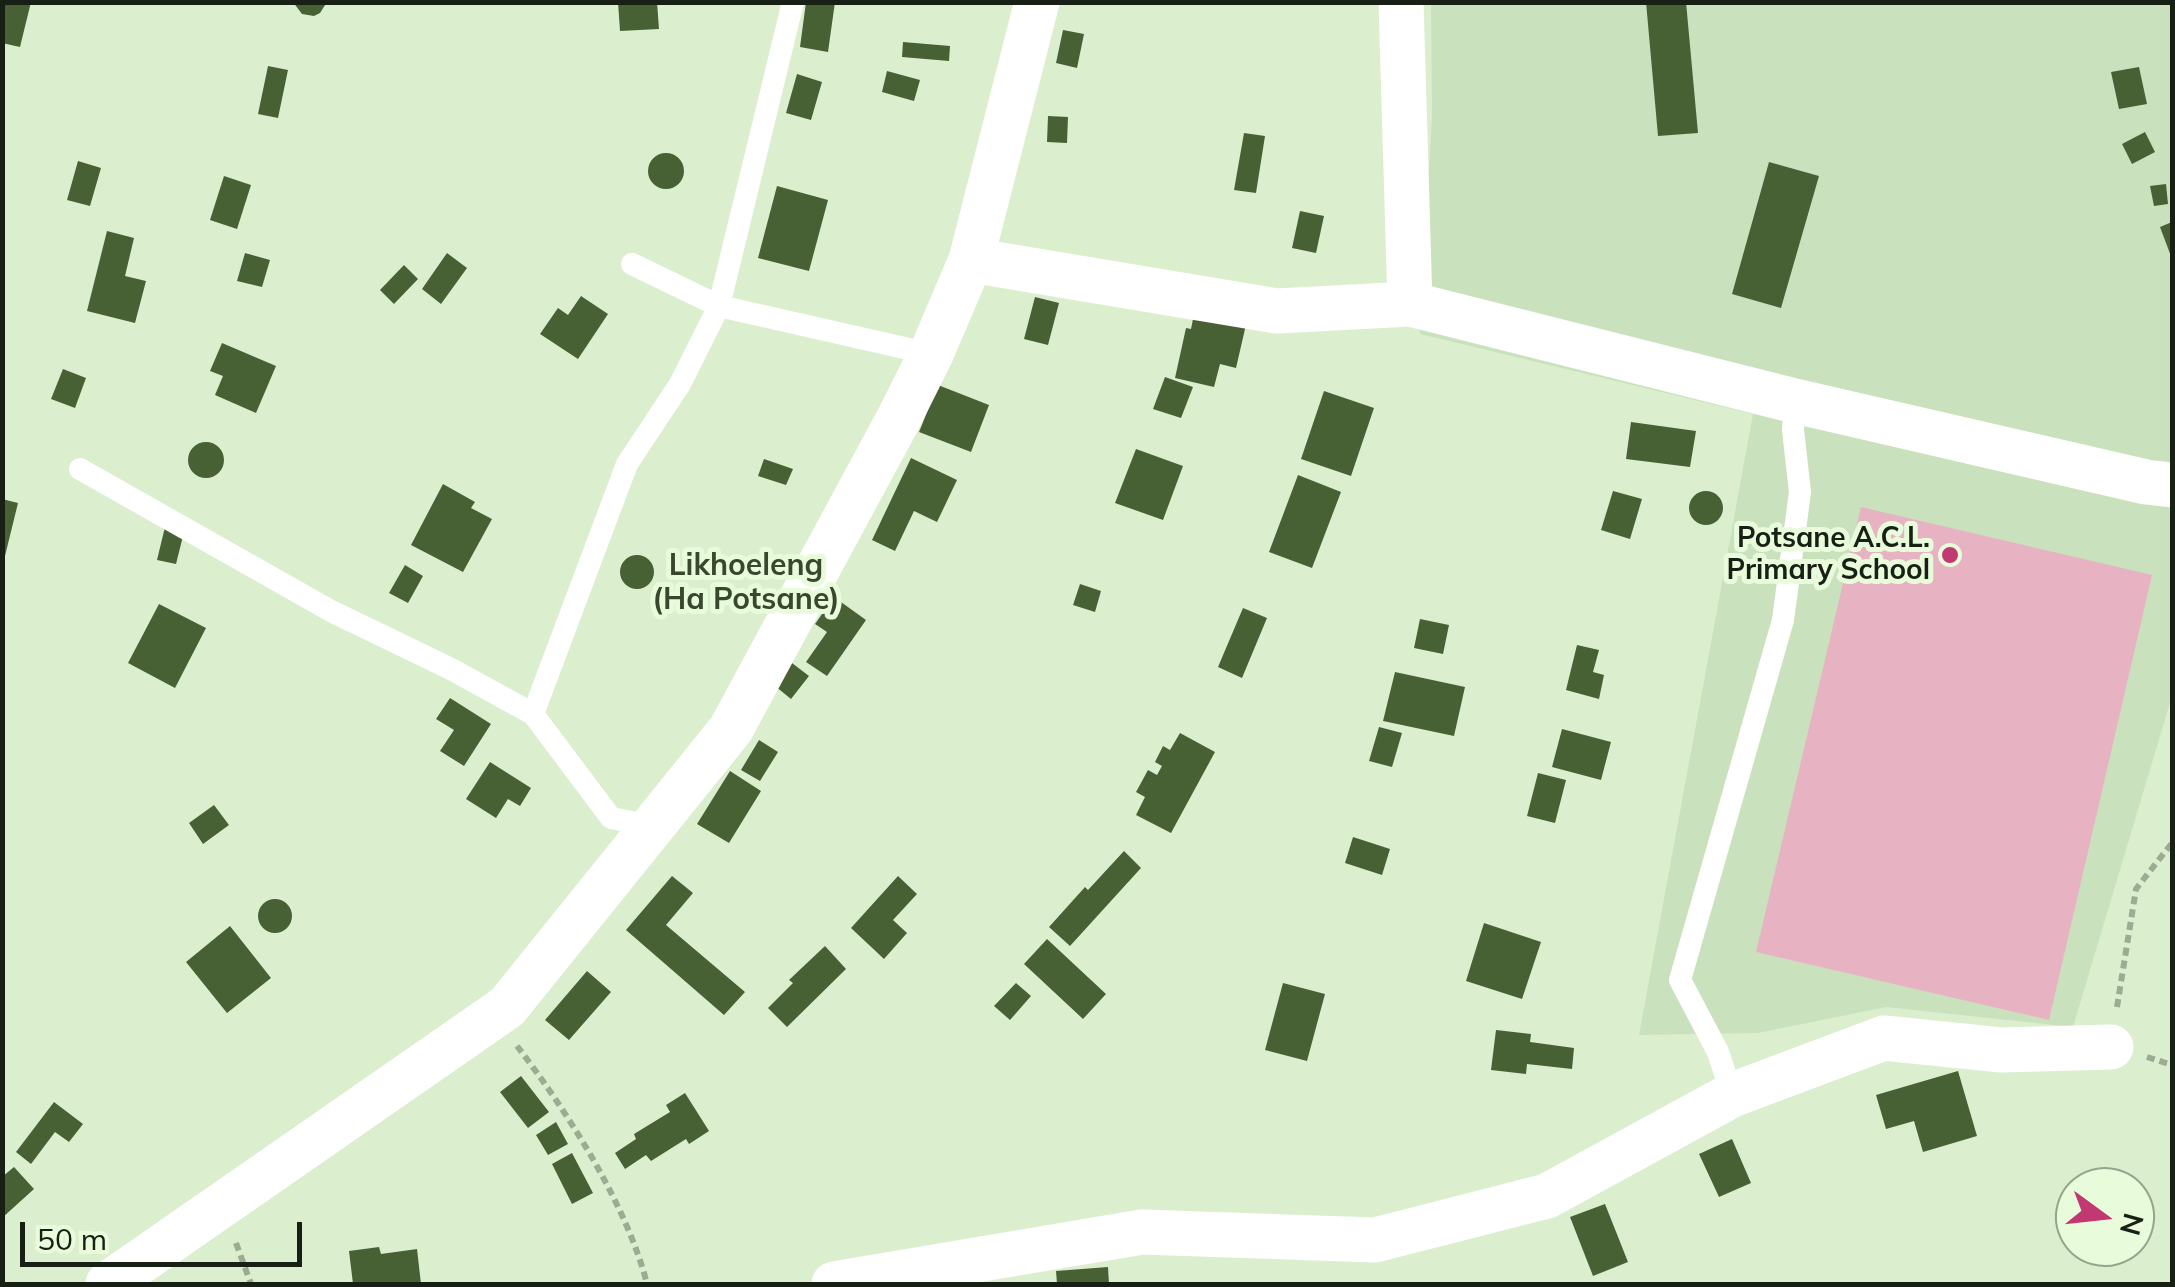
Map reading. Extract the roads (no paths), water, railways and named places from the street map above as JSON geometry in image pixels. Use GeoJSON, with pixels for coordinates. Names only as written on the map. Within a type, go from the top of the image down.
{"type":"FeatureCollection","features":[{"type":"Feature","properties":{"kind":"street"},"geometry":{"type":"LineString","coordinates":[[108,1284],[507,1006],[730,729],[898,420],[971,260],[1037,2]]}},
{"type":"Feature","properties":{"kind":"street"},"geometry":{"type":"LineString","coordinates":[[1402,2],[1410,304]]}},
{"type":"Feature","properties":{"kind":"street"},"geometry":{"type":"LineString","coordinates":[[971,260],[1277,312],[1410,304],[1795,401],[2172,485]]}},
{"type":"Feature","properties":{"kind":"street"},"geometry":{"type":"LineString","coordinates":[[834,1284],[1142,1232],[1375,1240],[1547,1196],[1732,1095],[1884,1038],[2002,1050],[2111,1046]]}},
{"type":"Feature","properties":{"kind":"lane"},"geometry":{"type":"LineString","coordinates":[[532,714],[627,464],[680,384],[719,306],[793,2]]}},
{"type":"Feature","properties":{"kind":"lane"},"geometry":{"type":"LineString","coordinates":[[632,264],[719,306],[931,354]]}},
{"type":"Feature","properties":{"kind":"lane"},"geometry":{"type":"LineString","coordinates":[[1732,1095],[1718,1052],[1680,980],[1783,620],[1800,492],[1793,430],[1795,401]]}},
{"type":"Feature","properties":{"kind":"lane"},"geometry":{"type":"LineString","coordinates":[[80,469],[331,611],[451,668],[532,714],[611,818],[653,826]]}},
{"type":"Feature","properties":{"kind":"place","name":"Potsane A.C.L. Primary School"},"geometry":{"type":"Point","coordinates":[1950,555]}},
{"type":"Feature","properties":{"kind":"district","name":"Likhoeleng (Ha Potsane)"},"geometry":{"type":"Point","coordinates":[746,583]}}]}
